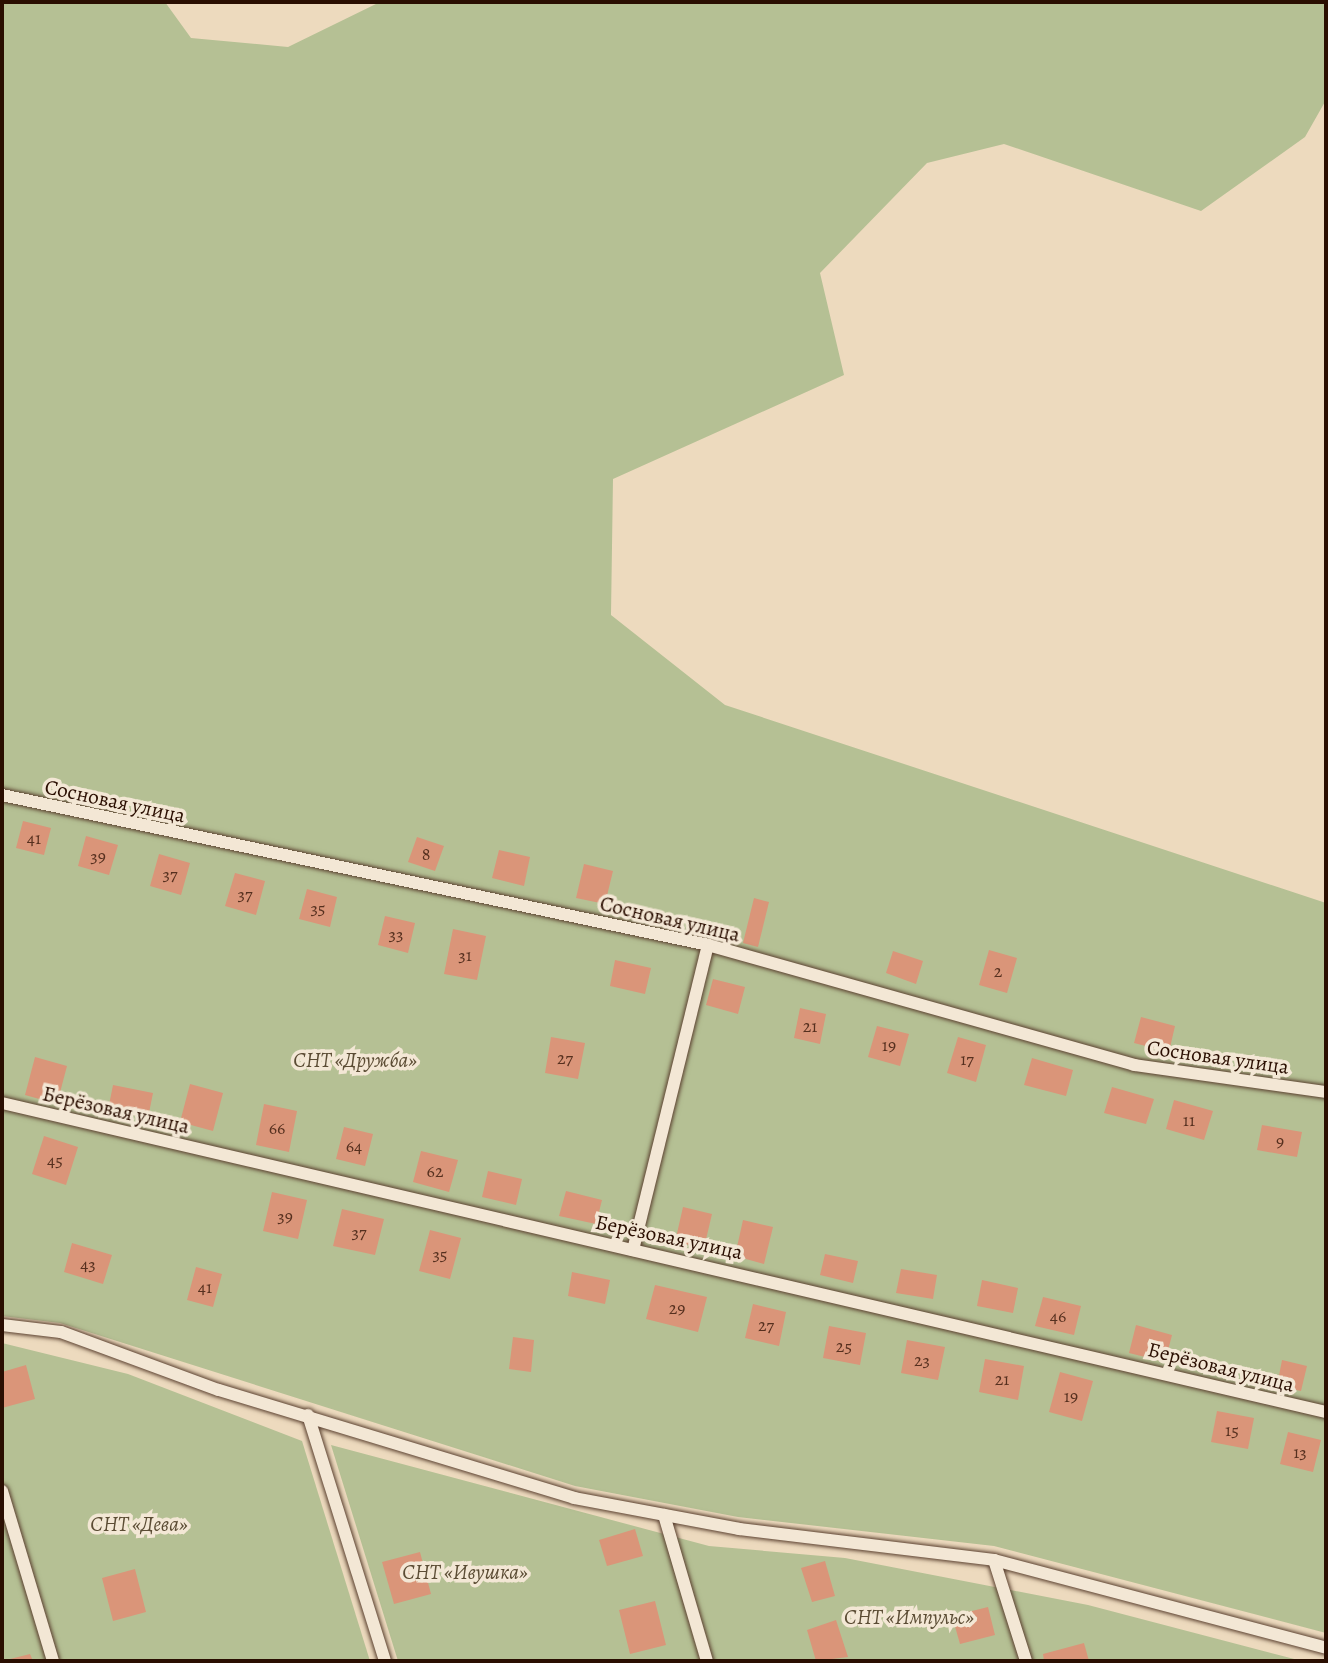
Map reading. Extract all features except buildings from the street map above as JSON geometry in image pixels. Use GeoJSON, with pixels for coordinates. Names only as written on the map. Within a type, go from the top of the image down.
{"type":"FeatureCollection","features":[{"type":"Feature","properties":{"kind":"lane","name":"Сосновая улица"},"geometry":{"type":"LineString","coordinates":[[2,795],[708,945],[1134,1065],[1326,1092]]}},
{"type":"Feature","properties":{"kind":"lane"},"geometry":{"type":"LineString","coordinates":[[633,1250],[708,945]]}},
{"type":"Feature","properties":{"kind":"lane","name":"Берёзовая улица"},"geometry":{"type":"LineString","coordinates":[[2,1103],[1326,1412]]}},
{"type":"Feature","properties":{"kind":"lane"},"geometry":{"type":"LineString","coordinates":[[2,1325],[61,1332],[308,1415],[574,1498],[664,1515],[994,1560],[1326,1648]]}},
{"type":"Feature","properties":{"kind":"lane"},"geometry":{"type":"LineString","coordinates":[[308,1415],[385,1661]]}},
{"type":"Feature","properties":{"kind":"lane"},"geometry":{"type":"LineString","coordinates":[[2,1491],[53,1661]]}},
{"type":"Feature","properties":{"kind":"lane"},"geometry":{"type":"LineString","coordinates":[[664,1515],[707,1661]]}},
{"type":"Feature","properties":{"kind":"lane"},"geometry":{"type":"LineString","coordinates":[[994,1560],[1026,1661]]}},
{"type":"Feature","properties":{"kind":"green space","name":"СНТ «Дружба»"},"geometry":{"type":"Polygon","coordinates":[[[2,2],[165,2],[191,38],[288,47],[380,2],[1326,2],[1326,100],[1305,137],[1201,211],[1004,144],[927,163],[820,273],[844,375],[613,479],[611,615],[725,705],[1326,903],[1326,1633],[994,1546],[738,1517],[575,1486],[60,1323],[2,1316],[2,2]]]}},
{"type":"Feature","properties":{"kind":"green space","name":"СНТ «Дева»"},"geometry":{"type":"Polygon","coordinates":[[[2,1343],[128,1374],[302,1441],[370,1661],[2,1661],[2,1343]]]}},
{"type":"Feature","properties":{"kind":"green space","name":"СНТ «Ивушка»"},"geometry":{"type":"Polygon","coordinates":[[[331,1445],[709,1546],[845,1558],[1088,1605],[1302,1661],[398,1661],[331,1445]]]}},
{"type":"Feature","properties":{"kind":"park label","name":"СНТ «Импульс»"},"geometry":{"type":"Point","coordinates":[909,1617]}}]}
